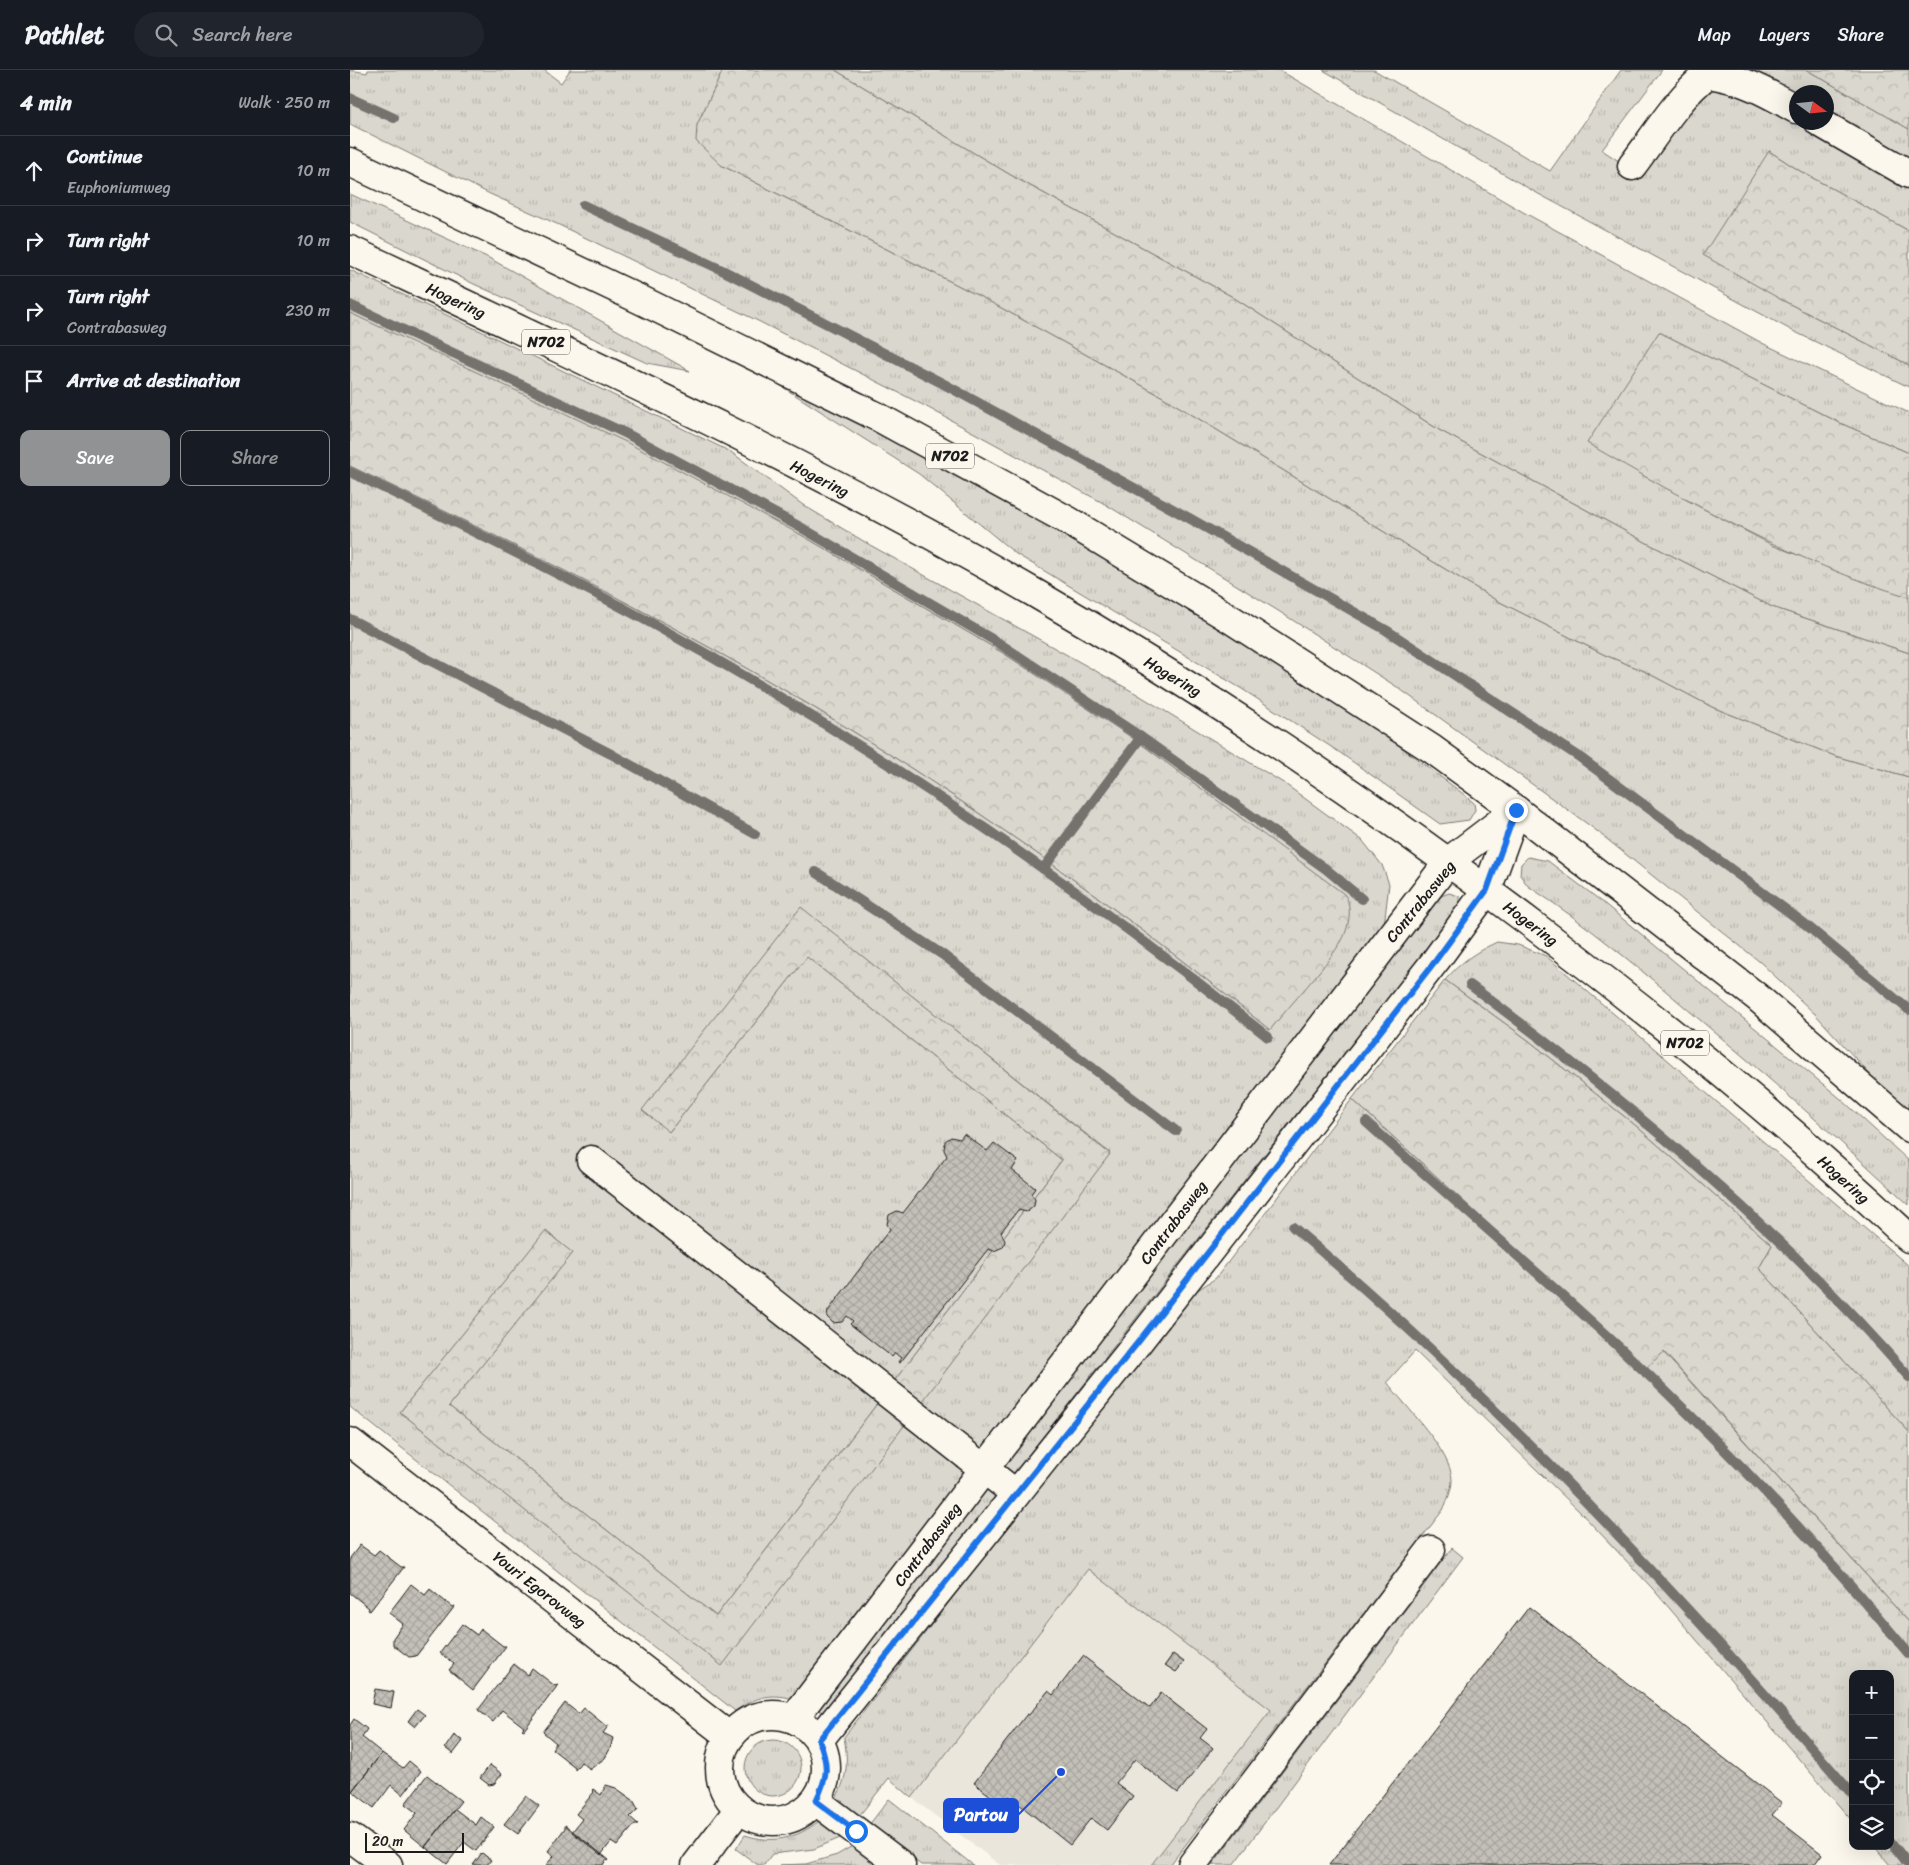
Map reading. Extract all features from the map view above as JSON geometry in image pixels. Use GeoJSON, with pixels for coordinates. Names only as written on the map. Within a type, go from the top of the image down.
{"type":"FeatureCollection","features":[{"type":"Feature","properties":{"kind":"main road"},"geometry":{"type":"LineString","coordinates":[[1632,166],[1697,82],[1708,74],[1733,78],[1751,84],[1789,105]]}},
{"type":"Feature","properties":{"kind":"main road"},"geometry":{"type":"LineString","coordinates":[[1833,130],[1909,174]]}},
{"type":"Feature","properties":{"kind":"main road","name":"N702"},"geometry":{"type":"LineString","coordinates":[[350,162],[630,295],[878,417],[1067,520],[1352,696],[1432,749],[1516,810],[1757,997],[1909,1128]]}},
{"type":"Feature","properties":{"kind":"main road","name":"Hogering"},"geometry":{"type":"LineString","coordinates":[[350,250],[619,377],[895,516],[1032,591],[1240,718],[1449,861],[1607,980],[1750,1096],[1909,1238]]}},
{"type":"Feature","properties":{"kind":"main road"},"geometry":{"type":"LineString","coordinates":[[819,1740],[1139,1341],[1418,984],[1487,890],[1516,810]]}},
{"type":"Feature","properties":{"kind":"main road","name":"Contrabasweg"},"geometry":{"type":"LineString","coordinates":[[794,1718],[1449,861],[1516,810]]}},
{"type":"Feature","properties":{"kind":"main road"},"geometry":{"type":"LineString","coordinates":[[591,1160],[1016,1494]]}},
{"type":"Feature","properties":{"kind":"main road","name":"Youri Egorovweg"},"geometry":{"type":"LineString","coordinates":[[350,1442],[730,1737]]}},
{"type":"Feature","properties":{"kind":"main road"},"geometry":{"type":"LineString","coordinates":[[1192,1865],[1431,1550]]}},
{"type":"Feature","properties":{"kind":"main road"},"geometry":{"type":"LineString","coordinates":[[771,1714],[794,1718],[808,1727],[819,1740],[827,1760],[825,1782],[816,1801],[799,1815],[779,1821],[758,1819],[739,1809],[727,1794],[720,1775],[722,1755],[730,1737],[747,1721],[771,1714]]}},
{"type":"Feature","properties":{"kind":"main road"},"geometry":{"type":"LineString","coordinates":[[816,1801],[901,1865]]}},
{"type":"Feature","properties":{"kind":"main road"},"geometry":{"type":"LineString","coordinates":[[696,1865],[739,1809]]}},
{"type":"Feature","properties":{"kind":"main road"},"geometry":{"type":"LineString","coordinates":[[350,1837],[388,1865]]}},
{"type":"Feature","properties":{"kind":"shaded area"},"geometry":{"type":"Polygon","coordinates":[[[1088,1569],[1271,1710],[1151,1865],[1000,1865],[912,1798],[1088,1569]]]}},
{"type":"Feature","properties":{"kind":"green space"},"geometry":{"type":"Polygon","coordinates":[[[350,70],[367,73],[368,70],[544,70],[561,83],[570,70],[723,70],[697,125],[721,165],[985,299],[1163,397],[1496,600],[1605,655],[1642,670],[1712,707],[1835,756],[1909,777],[1909,1113],[1895,1102],[1816,1015],[1760,962],[1593,828],[1397,687],[1105,504],[923,405],[756,320],[557,224],[490,194],[350,124],[350,70]]]}},
{"type":"Feature","properties":{"kind":"green space"},"geometry":{"type":"Polygon","coordinates":[[[723,70],[835,70],[1014,177],[1231,296],[1439,430],[1647,543],[1772,607],[1909,653],[1909,777],[1835,756],[1712,707],[1642,670],[1605,655],[1496,600],[1163,397],[985,299],[721,165],[696,141],[697,125],[723,70]]]}},
{"type":"Feature","properties":{"kind":"green space"},"geometry":{"type":"Polygon","coordinates":[[[835,70],[1279,70],[1523,212],[1762,343],[1909,413],[1909,453],[1840,423],[1659,332],[1681,497],[1774,546],[1909,597],[1909,653],[1772,607],[1647,543],[1439,430],[1231,296],[1014,177],[835,70]]]}},
{"type":"Feature","properties":{"kind":"green space"},"geometry":{"type":"Polygon","coordinates":[[[1323,70],[1374,70],[1550,171],[1621,70],[1662,70],[1602,150],[1637,173],[1700,89],[1727,84],[1789,118],[1789,130],[1815,130],[1909,184],[1909,231],[1800,171],[1769,151],[1780,299],[1909,365],[1909,387],[1791,330],[1535,192],[1323,70]]]}},
{"type":"Feature","properties":{"kind":"green space"},"geometry":{"type":"Polygon","coordinates":[[[1738,70],[1807,70],[1833,85],[1789,85],[1789,96],[1738,70]]]}},
{"type":"Feature","properties":{"kind":"green space"},"geometry":{"type":"Polygon","coordinates":[[[1807,70],[1909,70],[1909,129],[1834,85],[1807,70]]]}},
{"type":"Feature","properties":{"kind":"green space"},"geometry":{"type":"Polygon","coordinates":[[[1834,86],[1909,129],[1909,164],[1834,121],[1834,86]]]}},
{"type":"Feature","properties":{"kind":"green space"},"geometry":{"type":"Polygon","coordinates":[[[1769,151],[1800,171],[1909,231],[1909,365],[1780,299],[1703,255],[1769,151]]]}},
{"type":"Feature","properties":{"kind":"green space"},"geometry":{"type":"Polygon","coordinates":[[[350,194],[489,258],[690,371],[647,363],[474,284],[350,222],[350,194]]]}},
{"type":"Feature","properties":{"kind":"green space"},"geometry":{"type":"Polygon","coordinates":[[[350,270],[731,452],[803,505],[870,545],[1137,694],[1285,784],[1362,840],[1382,865],[1389,884],[1383,934],[793,1699],[770,1696],[749,1703],[735,1711],[350,1407],[350,466],[552,564],[684,633],[750,670],[878,747],[979,813],[1078,883],[1175,955],[1270,1030],[1347,898],[1137,741],[1003,653],[803,536],[350,313],[350,270]],[[801,908],[669,1132],[807,957],[1062,1160],[716,1616],[449,1406],[572,1253],[546,1231],[400,1412],[722,1665],[1110,1153],[801,908]]]}},
{"type":"Feature","properties":{"kind":"green space"},"geometry":{"type":"Polygon","coordinates":[[[350,313],[626,442],[803,536],[1003,653],[1137,741],[1344,894],[1349,905],[1349,918],[1346,932],[1341,942],[1316,976],[1270,1030],[1175,955],[1078,883],[979,813],[878,747],[750,670],[684,633],[552,564],[350,466],[350,313]]]}},
{"type":"Feature","properties":{"kind":"green space"},"geometry":{"type":"Polygon","coordinates":[[[1659,332],[1840,423],[1909,453],[1909,597],[1866,583],[1784,549],[1704,509],[1587,443],[1659,332]]]}},
{"type":"Feature","properties":{"kind":"green space"},"geometry":{"type":"Polygon","coordinates":[[[756,370],[824,401],[1068,535],[1236,639],[1389,738],[1462,793],[1474,803],[1475,810],[1469,820],[1440,824],[1339,752],[1242,689],[1016,554],[919,474],[756,370]]]}},
{"type":"Feature","properties":{"kind":"green space"},"geometry":{"type":"Polygon","coordinates":[[[1528,857],[1548,861],[1601,901],[1841,1099],[1909,1161],[1909,1205],[1802,1108],[1653,980],[1592,931],[1528,886],[1520,875],[1521,864],[1528,857]]]}},
{"type":"Feature","properties":{"kind":"green space"},"geometry":{"type":"Polygon","coordinates":[[[1449,893],[1459,896],[1459,903],[1449,920],[825,1714],[816,1708],[1441,896],[1449,893]]]}},
{"type":"Feature","properties":{"kind":"green space"},"geometry":{"type":"Polygon","coordinates":[[[801,907],[1110,1154],[722,1666],[400,1412],[545,1231],[573,1253],[449,1406],[716,1616],[1062,1160],[807,957],[669,1132],[642,1110],[801,907]]]}},
{"type":"Feature","properties":{"kind":"green space"},"geometry":{"type":"Polygon","coordinates":[[[1497,942],[1518,945],[1546,956],[1909,1266],[1909,1432],[1759,1268],[1772,1245],[1635,1125],[1528,1040],[1445,980],[1469,958],[1497,942]]]}},
{"type":"Feature","properties":{"kind":"green space"},"geometry":{"type":"Polygon","coordinates":[[[1445,980],[1528,1040],[1635,1125],[1772,1245],[1759,1268],[1909,1432],[1909,1622],[1664,1352],[1646,1368],[1352,1099],[1445,980]]]}},
{"type":"Feature","properties":{"kind":"green space"},"geometry":{"type":"Polygon","coordinates":[[[1352,1099],[1646,1368],[1663,1352],[1909,1622],[1909,1865],[1890,1865],[1877,1850],[1894,1850],[1894,1670],[1849,1670],[1849,1817],[1652,1588],[1582,1514],[1415,1351],[1387,1382],[1426,1429],[1444,1456],[1450,1469],[1451,1488],[1443,1510],[1170,1865],[1151,1865],[1271,1710],[1088,1569],[912,1798],[889,1778],[859,1816],[836,1798],[845,1776],[846,1753],[844,1737],[1187,1297],[1216,1278],[1352,1099]]]}},
{"type":"Feature","properties":{"kind":"green space"},"geometry":{"type":"Polygon","coordinates":[[[1452,1548],[1463,1557],[1233,1865],[1212,1865],[1452,1548]]]}},
{"type":"Feature","properties":{"kind":"green space"},"geometry":{"type":"Polygon","coordinates":[[[768,1740],[778,1740],[793,1748],[799,1757],[801,1768],[799,1779],[793,1788],[778,1796],[768,1796],[757,1791],[750,1784],[745,1773],[745,1763],[750,1752],[757,1745],[768,1740]]]}},
{"type":"Feature","properties":{"kind":"green space"},"geometry":{"type":"Polygon","coordinates":[[[889,1799],[973,1865],[921,1865],[869,1825],[889,1799]]]}},
{"type":"Feature","properties":{"kind":"green space"},"geometry":{"type":"Polygon","coordinates":[[[819,1821],[840,1838],[814,1849],[772,1854],[764,1865],[758,1865],[736,1849],[745,1835],[765,1839],[784,1838],[802,1832],[819,1821]]]}},
{"type":"Feature","properties":{"kind":"green space"},"geometry":{"type":"Polygon","coordinates":[[[854,1845],[881,1865],[780,1865],[806,1864],[837,1855],[854,1845]]]}},
{"type":"Feature","properties":{"kind":"building"},"geometry":{"type":"Polygon","coordinates":[[[964,1134],[987,1151],[994,1143],[1018,1161],[1012,1170],[1035,1188],[1031,1194],[1035,1199],[1034,1206],[1027,1212],[1018,1210],[1001,1232],[1005,1241],[1003,1247],[994,1251],[988,1249],[900,1363],[898,1362],[901,1358],[895,1353],[892,1357],[850,1324],[853,1321],[847,1316],[842,1322],[833,1323],[827,1317],[828,1311],[890,1229],[887,1224],[889,1215],[897,1211],[903,1213],[947,1156],[944,1150],[945,1141],[951,1137],[960,1139],[964,1134]]]}},
{"type":"Feature","properties":{"kind":"building"},"geometry":{"type":"Polygon","coordinates":[[[360,1545],[374,1555],[379,1550],[401,1567],[404,1567],[370,1611],[368,1610],[369,1608],[350,1593],[350,1558],[360,1545]]]}},
{"type":"Feature","properties":{"kind":"building"},"geometry":{"type":"Polygon","coordinates":[[[411,1584],[425,1595],[430,1589],[452,1607],[455,1606],[416,1656],[409,1657],[393,1645],[393,1638],[403,1624],[389,1613],[411,1584]]]}},
{"type":"Feature","properties":{"kind":"building"},"geometry":{"type":"Polygon","coordinates":[[[1529,1607],[1782,1803],[1772,1815],[1822,1854],[1814,1865],[1329,1865],[1529,1607]]]}},
{"type":"Feature","properties":{"kind":"building"},"geometry":{"type":"Polygon","coordinates":[[[462,1624],[477,1635],[481,1629],[503,1646],[506,1646],[473,1690],[449,1670],[454,1664],[440,1653],[462,1624]]]}},
{"type":"Feature","properties":{"kind":"building"},"geometry":{"type":"Polygon","coordinates":[[[1173,1654],[1184,1662],[1176,1672],[1165,1665],[1173,1654]]]}},
{"type":"Feature","properties":{"kind":"building"},"geometry":{"type":"Polygon","coordinates":[[[1083,1656],[1150,1708],[1161,1693],[1207,1729],[1200,1738],[1213,1748],[1178,1793],[1135,1759],[1116,1783],[1133,1796],[1107,1830],[1091,1818],[1070,1845],[1009,1796],[1001,1804],[974,1783],[1027,1714],[1029,1715],[1048,1691],[1053,1695],[1083,1656]]]}},
{"type":"Feature","properties":{"kind":"building"},"geometry":{"type":"Polygon","coordinates":[[[514,1664],[528,1675],[532,1668],[555,1686],[558,1685],[524,1730],[522,1729],[524,1727],[502,1710],[493,1722],[478,1710],[514,1664]]]}},
{"type":"Feature","properties":{"kind":"building"},"geometry":{"type":"Polygon","coordinates":[[[375,1689],[394,1692],[391,1708],[372,1704],[375,1689]]]}},
{"type":"Feature","properties":{"kind":"building"},"geometry":{"type":"Polygon","coordinates":[[[565,1703],[579,1714],[584,1708],[606,1726],[609,1725],[603,1733],[613,1738],[610,1749],[605,1758],[589,1770],[581,1762],[575,1770],[575,1767],[552,1749],[556,1743],[543,1732],[565,1703]]]}},
{"type":"Feature","properties":{"kind":"building"},"geometry":{"type":"Polygon","coordinates":[[[417,1709],[425,1715],[415,1727],[408,1721],[417,1709]]]}},
{"type":"Feature","properties":{"kind":"building"},"geometry":{"type":"Polygon","coordinates":[[[354,1719],[367,1729],[362,1737],[382,1753],[352,1791],[350,1789],[350,1725],[354,1719]]]}},
{"type":"Feature","properties":{"kind":"building"},"geometry":{"type":"Polygon","coordinates":[[[454,1735],[463,1741],[453,1754],[445,1748],[454,1735]]]}},
{"type":"Feature","properties":{"kind":"building"},"geometry":{"type":"Polygon","coordinates":[[[382,1753],[403,1768],[409,1761],[421,1771],[403,1795],[391,1785],[374,1808],[352,1791],[382,1753]]]}},
{"type":"Feature","properties":{"kind":"building"},"geometry":{"type":"Polygon","coordinates":[[[490,1765],[502,1774],[494,1784],[489,1785],[480,1778],[490,1765]]]}},
{"type":"Feature","properties":{"kind":"building"},"geometry":{"type":"Polygon","coordinates":[[[427,1775],[461,1801],[425,1847],[404,1830],[417,1813],[405,1804],[427,1775]]]}},
{"type":"Feature","properties":{"kind":"building"},"geometry":{"type":"Polygon","coordinates":[[[606,1785],[616,1788],[633,1800],[638,1809],[630,1817],[638,1824],[635,1824],[617,1846],[611,1842],[601,1855],[572,1832],[582,1819],[576,1814],[594,1792],[592,1790],[601,1795],[606,1785]]]}},
{"type":"Feature","properties":{"kind":"building"},"geometry":{"type":"Polygon","coordinates":[[[526,1796],[539,1806],[518,1834],[504,1824],[526,1796]]]}},
{"type":"Feature","properties":{"kind":"building"},"geometry":{"type":"Polygon","coordinates":[[[455,1809],[476,1825],[481,1817],[494,1827],[476,1851],[464,1842],[447,1864],[425,1847],[455,1809]]]}},
{"type":"Feature","properties":{"kind":"building"},"geometry":{"type":"Polygon","coordinates":[[[565,1825],[609,1860],[606,1860],[603,1865],[546,1865],[554,1856],[548,1851],[565,1828],[565,1825]]]}},
{"type":"Feature","properties":{"kind":"building"},"geometry":{"type":"Polygon","coordinates":[[[482,1853],[491,1860],[487,1865],[473,1865],[482,1853]]]}},
{"type":"Feature","properties":{"kind":"waterway"},"geometry":{"type":"LineString","coordinates":[[350,98],[394,118]]}},
{"type":"Feature","properties":{"kind":"waterway"},"geometry":{"type":"LineString","coordinates":[[583,205],[722,270],[942,383],[1189,518],[1386,630],[1578,756],[1805,924],[1909,1010]]}},
{"type":"Feature","properties":{"kind":"waterway"},"geometry":{"type":"LineString","coordinates":[[350,305],[627,434],[802,528],[997,642],[1141,737],[1326,869],[1362,899]]}},
{"type":"Feature","properties":{"kind":"waterway"},"geometry":{"type":"LineString","coordinates":[[350,472],[501,545],[614,603],[812,716],[968,817],[1045,870],[1195,980],[1268,1037]]}},
{"type":"Feature","properties":{"kind":"waterway"},"geometry":{"type":"LineString","coordinates":[[350,619],[611,754],[755,834]]}},
{"type":"Feature","properties":{"kind":"waterway"},"geometry":{"type":"LineString","coordinates":[[1043,869],[1141,737]]}},
{"type":"Feature","properties":{"kind":"waterway"},"geometry":{"type":"LineString","coordinates":[[816,872],[943,955],[1176,1131]]}},
{"type":"Feature","properties":{"kind":"waterway"},"geometry":{"type":"LineString","coordinates":[[1470,985],[1587,1075],[1700,1169],[1808,1270],[1860,1322],[1909,1377]]}},
{"type":"Feature","properties":{"kind":"waterway"},"geometry":{"type":"LineString","coordinates":[[1366,1122],[1589,1319],[1696,1421],[1841,1574],[1909,1654]]}},
{"type":"Feature","properties":{"kind":"waterway"},"geometry":{"type":"LineString","coordinates":[[1293,1227],[1368,1292],[1514,1429],[1653,1572],[1849,1790]]}},
{"type":"Feature","properties":{"kind":"waterway"},"geometry":{"type":"LineString","coordinates":[[1894,1846],[1909,1865]]}},
{"type":"Feature","properties":{"kind":"place","name":"Partou"},"geometry":{"type":"Point","coordinates":[1061,1772]}},
{"type":"Feature","properties":{"kind":"route"},"geometry":{"type":"LineString","coordinates":[[856,1831],[816,1801],[825,1782],[827,1760],[819,1740],[1139,1341],[1436,960],[1487,890],[1516,810]]}}]}
